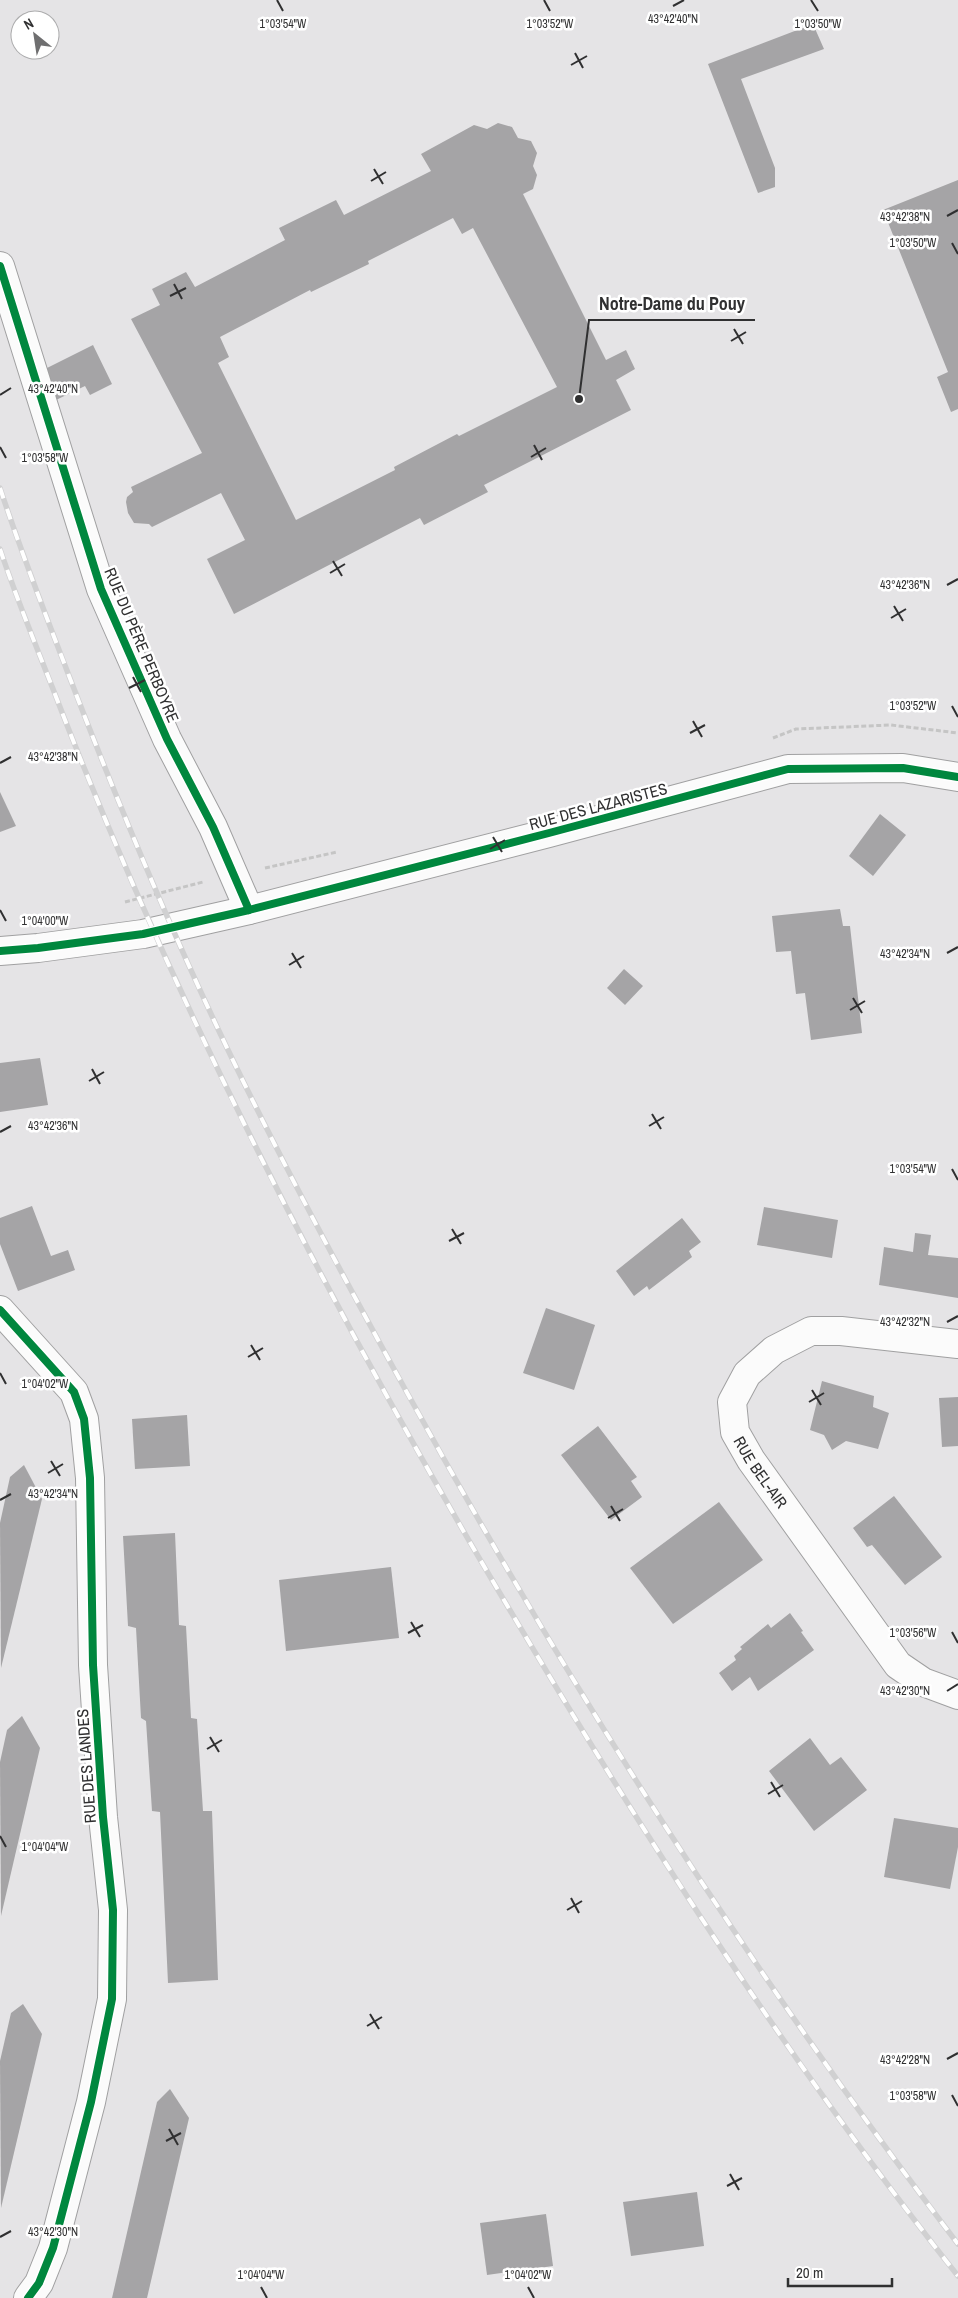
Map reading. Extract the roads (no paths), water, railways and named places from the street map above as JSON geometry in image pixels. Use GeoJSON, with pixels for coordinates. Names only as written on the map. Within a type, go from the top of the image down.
{"type":"FeatureCollection","features":[{"type":"Feature","properties":{"kind":"street","name":"RUE DU PÈRE PERBOYRE"},"geometry":{"type":"LineString","coordinates":[[0,266],[101,589],[168,739],[213,827],[249,910]]}},
{"type":"Feature","properties":{"kind":"street","name":"RUE DES LAZARISTES"},"geometry":{"type":"LineString","coordinates":[[0,951],[144,934],[249,910],[788,769],[903,768],[958,776]]}},
{"type":"Feature","properties":{"kind":"street","name":"RUE DES LANDES"},"geometry":{"type":"LineString","coordinates":[[0,1310],[74,1392],[84,1419],[90,1478],[94,1684],[102,1817],[113,1910],[112,1999],[91,2102],[53,2248],[39,2283],[28,2298]]}},
{"type":"Feature","properties":{"kind":"street","name":"RUE BEL-AIR"},"geometry":{"type":"LineString","coordinates":[[958,1344],[841,1331],[810,1331],[774,1350],[747,1374],[732,1402],[735,1432],[751,1460],[898,1665],[923,1682],[958,1695]]}},
{"type":"Feature","properties":{"kind":"railway"},"geometry":{"type":"LineString","coordinates":[[0,488],[32,578],[120,806],[178,941],[263,1121],[381,1345],[467,1500],[532,1610],[666,1827],[808,2038],[958,2244]]}},
{"type":"Feature","properties":{"kind":"railway"},"geometry":{"type":"LineString","coordinates":[[0,549],[12,585],[100,806],[149,921],[201,1035],[256,1148],[373,1371],[551,1679],[716,1941],[834,2111],[958,2276]]}},
{"type":"Feature","properties":{"kind":"place","name":"Notre-Dame du Pouy"},"geometry":{"type":"Point","coordinates":[579,399]}}]}
